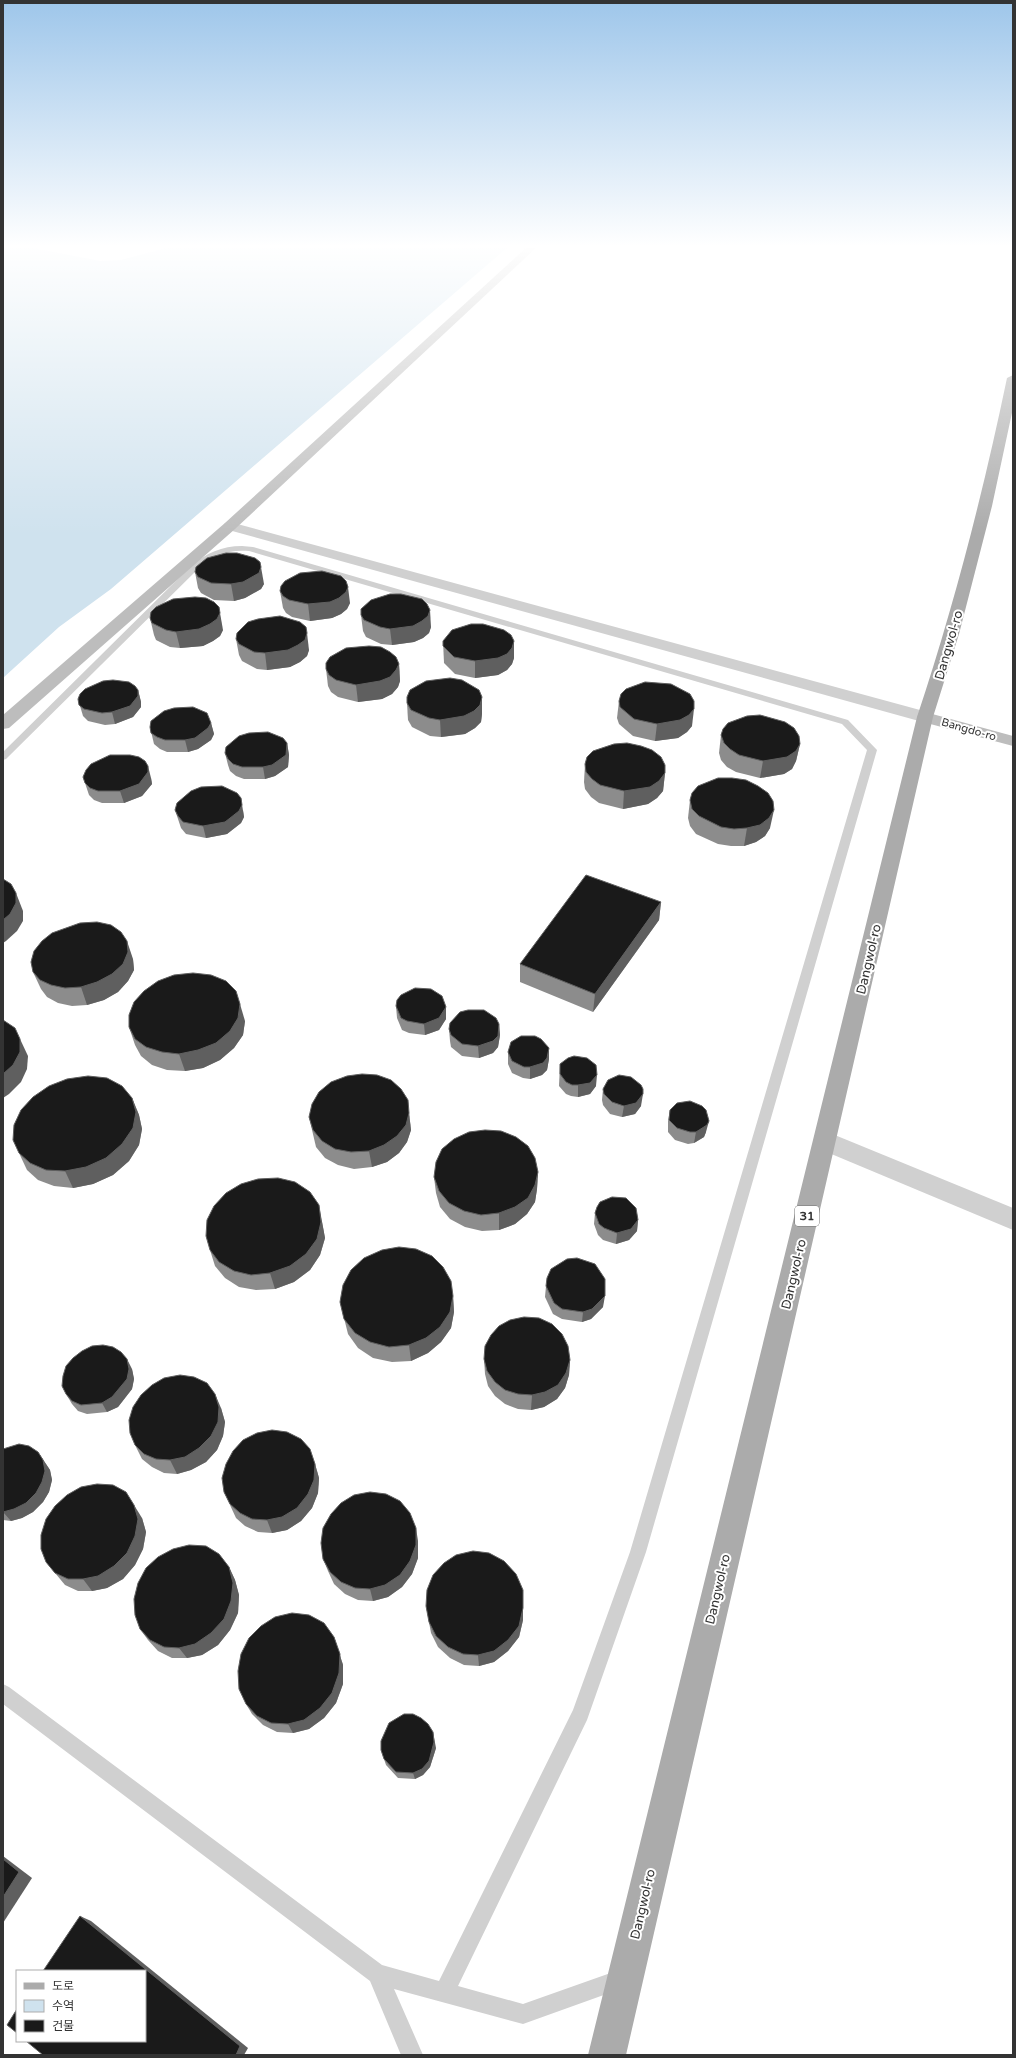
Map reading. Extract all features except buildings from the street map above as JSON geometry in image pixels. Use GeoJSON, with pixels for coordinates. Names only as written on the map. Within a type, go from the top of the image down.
{"type":"FeatureCollection","features":[{"type":"Feature","properties":{"kind":"main road"},"geometry":{"type":"LineString","coordinates":[[3,724],[230,526],[428,343]]}},
{"type":"Feature","properties":{"kind":"main road","name":"Dangwol-ro"},"geometry":{"type":"LineString","coordinates":[[606,2055],[825,1141],[925,716],[948,648],[999,451],[1013,378]]}},
{"type":"Feature","properties":{"kind":"main road","name":"Bangdo-ro"},"geometry":{"type":"LineString","coordinates":[[925,716],[1013,742]]}},
{"type":"Feature","properties":{"kind":"street"},"geometry":{"type":"LineString","coordinates":[[230,526],[925,716]]}},
{"type":"Feature","properties":{"kind":"street"},"geometry":{"type":"LineString","coordinates":[[825,1141],[1013,1219]]}},
{"type":"Feature","properties":{"kind":"lane"},"geometry":{"type":"LineString","coordinates":[[3,757],[198,564],[206,557],[221,549],[237,547],[250,549],[845,722],[872,750],[638,1552],[581,1714],[444,1992]]}},
{"type":"Feature","properties":{"kind":"lane"},"geometry":{"type":"LineString","coordinates":[[6,1698],[377,1974],[523,2014],[624,1978]]}},
{"type":"Feature","properties":{"kind":"lane"},"geometry":{"type":"LineString","coordinates":[[377,1974],[412,2055]]}},
{"type":"Feature","properties":{"kind":"water"},"geometry":{"type":"Polygon","coordinates":[[[3,343],[397,343],[111,589],[59,627],[3,678],[3,343]]]}}]}
